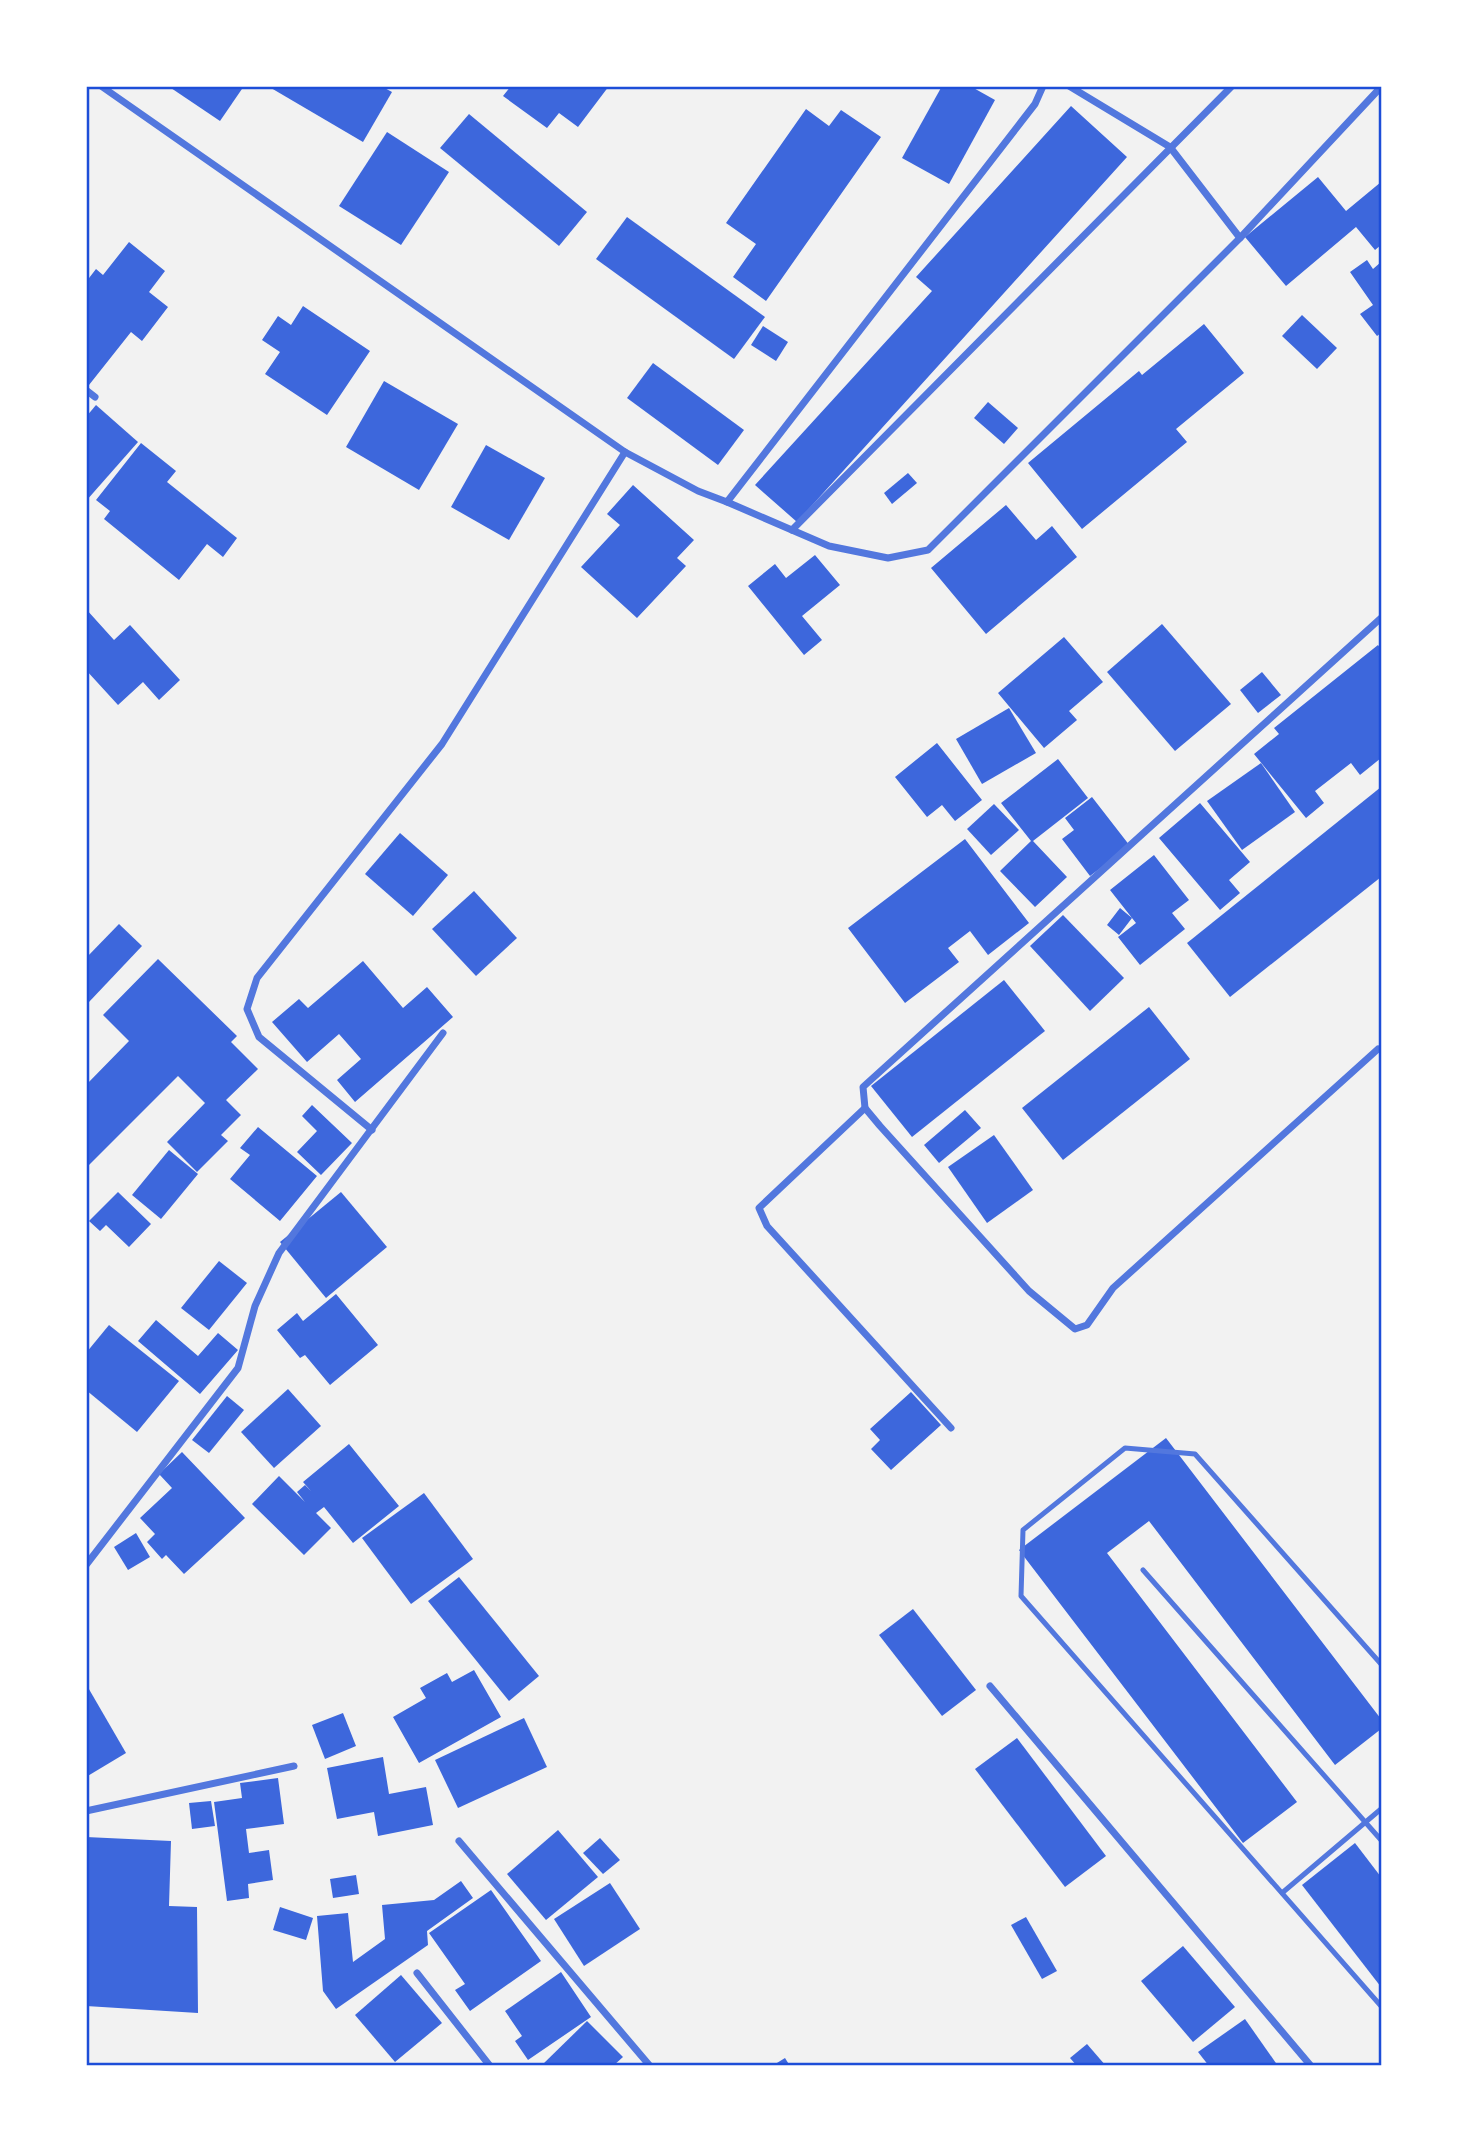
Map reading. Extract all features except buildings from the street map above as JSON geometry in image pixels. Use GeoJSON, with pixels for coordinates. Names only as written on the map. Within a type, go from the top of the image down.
{"type":"FeatureCollection","features":[{"type":"Feature","properties":{"kind":"street"},"geometry":{"type":"LineString","coordinates":[[101,86],[625,452],[698,491],[829,546],[888,558],[928,550],[1240,238],[1381,87]]}},
{"type":"Feature","properties":{"kind":"street"},"geometry":{"type":"LineString","coordinates":[[727,502],[1035,104],[1043,86]]}},
{"type":"Feature","properties":{"kind":"street"},"geometry":{"type":"LineString","coordinates":[[1069,86],[1170,147],[1240,238]]}},
{"type":"Feature","properties":{"kind":"street"},"geometry":{"type":"LineString","coordinates":[[792,530],[1232,86]]}},
{"type":"Feature","properties":{"kind":"street"},"geometry":{"type":"LineString","coordinates":[[86,390],[95,397]]}},
{"type":"Feature","properties":{"kind":"street"},"geometry":{"type":"LineString","coordinates":[[372,1130],[259,1037],[247,1009],[257,978],[442,744],[625,452]]}},
{"type":"Feature","properties":{"kind":"street"},"geometry":{"type":"LineString","coordinates":[[1378,1049],[1113,1288],[1087,1325],[1075,1329],[1029,1291],[866,1108],[863,1087],[1381,618]]}},
{"type":"Feature","properties":{"kind":"street"},"geometry":{"type":"LineString","coordinates":[[86,1565],[238,1367],[255,1307],[279,1253],[443,1033]]}},
{"type":"Feature","properties":{"kind":"street"},"geometry":{"type":"LineString","coordinates":[[866,1108],[759,1208],[767,1226],[951,1428]]}},
{"type":"Feature","properties":{"kind":"street"},"geometry":{"type":"LineString","coordinates":[[990,1686],[1311,2066]]}},
{"type":"Feature","properties":{"kind":"street"},"geometry":{"type":"LineString","coordinates":[[86,1811],[294,1766]]}},
{"type":"Feature","properties":{"kind":"street"},"geometry":{"type":"LineString","coordinates":[[459,1841],[650,2066]]}},
{"type":"Feature","properties":{"kind":"street"},"geometry":{"type":"LineString","coordinates":[[416,1973],[491,2066]]}},
{"type":"Feature","properties":{"kind":"lane"},"geometry":{"type":"LineString","coordinates":[[1381,1664],[1195,1454],[1125,1448],[1023,1530],[1021,1596],[1381,2006]]}},
{"type":"Feature","properties":{"kind":"lane"},"geometry":{"type":"LineString","coordinates":[[1143,1570],[1381,1840]]}},
{"type":"Feature","properties":{"kind":"lane"},"geometry":{"type":"LineString","coordinates":[[1282,1893],[1381,1809]]}}]}
